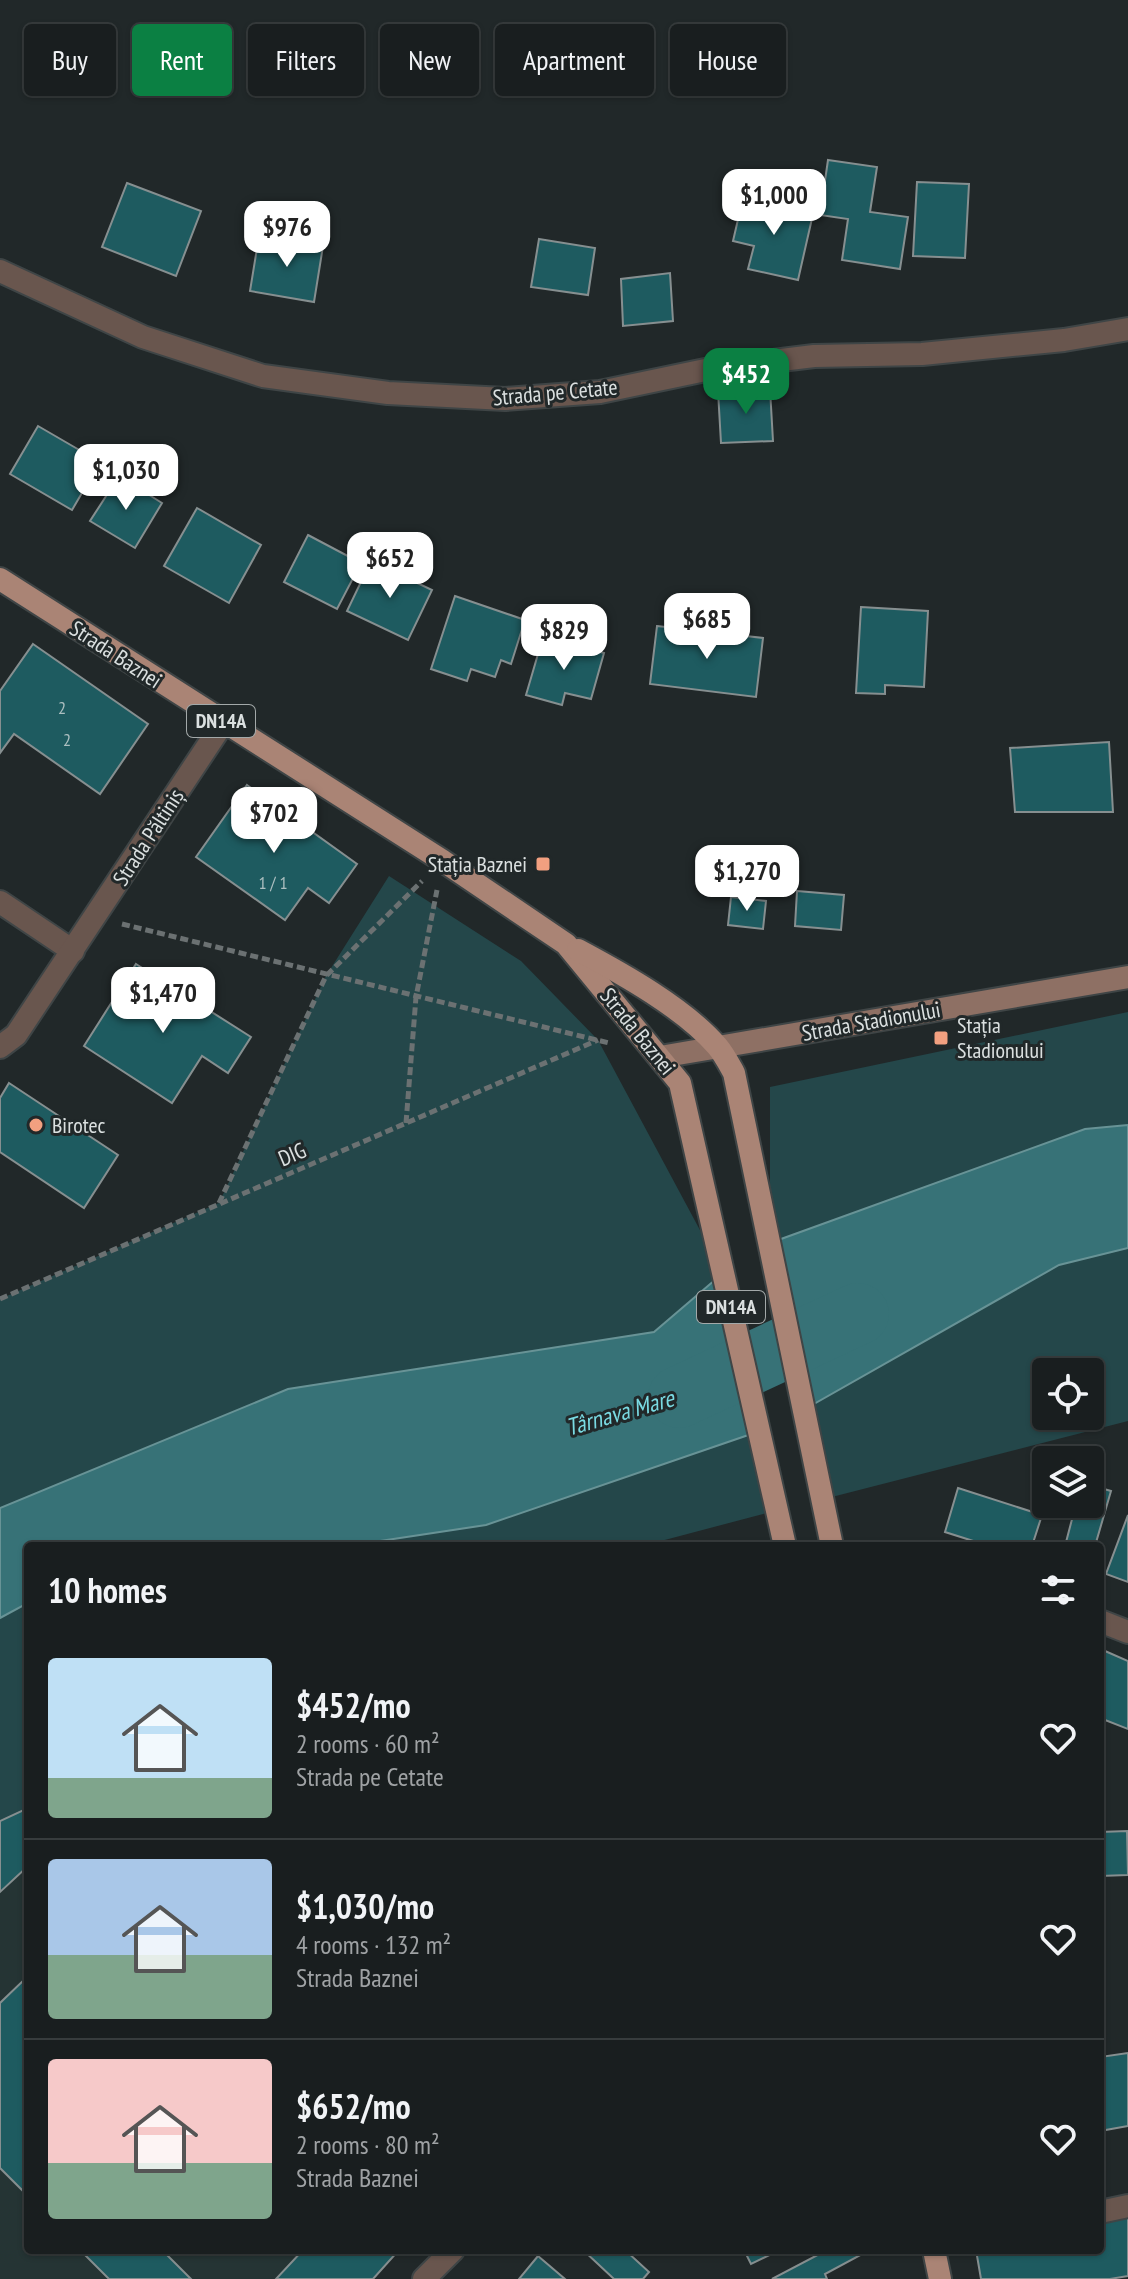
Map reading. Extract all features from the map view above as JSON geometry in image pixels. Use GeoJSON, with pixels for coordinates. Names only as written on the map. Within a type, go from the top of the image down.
{"type":"FeatureCollection","features":[{"type":"Feature","properties":{"kind":"main road","name":"Strada Baznei"},"geometry":{"type":"LineString","coordinates":[[0,579],[443,861],[566,944],[660,1057],[680,1083],[784,1538]]}},
{"type":"Feature","properties":{"kind":"main road","name":"DN14A"},"geometry":{"type":"LineString","coordinates":[[566,944],[642,986],[696,1026],[719,1047],[734,1073],[832,1542]]}},
{"type":"Feature","properties":{"kind":"main road","name":"Strada Stadionului"},"geometry":{"type":"LineString","coordinates":[[660,1057],[1128,977]]}},
{"type":"Feature","properties":{"kind":"main road"},"geometry":{"type":"LineString","coordinates":[[935,2254],[940,2279]]}},
{"type":"Feature","properties":{"kind":"street","name":"Strada pe Cetate"},"geometry":{"type":"LineString","coordinates":[[0,271],[143,337],[263,376],[388,393],[505,399],[600,392],[715,368],[814,356],[922,354],[1064,340],[1128,329]]}},
{"type":"Feature","properties":{"kind":"street","name":"Strada Păltiniș"},"geometry":{"type":"LineString","coordinates":[[0,1047],[16,1035],[223,723]]}},
{"type":"Feature","properties":{"kind":"street"},"geometry":{"type":"LineString","coordinates":[[0,902],[73,951]]}},
{"type":"Feature","properties":{"kind":"street"},"geometry":{"type":"LineString","coordinates":[[1104,1623],[1128,1632]]}},
{"type":"Feature","properties":{"kind":"street"},"geometry":{"type":"LineString","coordinates":[[1104,2211],[1128,2206]]}},
{"type":"Feature","properties":{"kind":"street"},"geometry":{"type":"LineString","coordinates":[[424,2279],[449,2254]]}},
{"type":"Feature","properties":{"kind":"path"},"geometry":{"type":"LineString","coordinates":[[219,1203],[326,976],[443,861]]}},
{"type":"Feature","properties":{"kind":"path"},"geometry":{"type":"LineString","coordinates":[[406,1123],[416,997],[443,861]]}},
{"type":"Feature","properties":{"kind":"path"},"geometry":{"type":"LineString","coordinates":[[95,918],[660,1057]]}},
{"type":"Feature","properties":{"kind":"path","name":"DIG"},"geometry":{"type":"LineString","coordinates":[[0,1299],[598,1040]]}},
{"type":"Feature","properties":{"kind":"shaded area"},"geometry":{"type":"Polygon","coordinates":[[[389,876],[521,961],[598,1040],[723,1273],[654,1332],[288,1389],[0,1508],[0,1299],[219,1203],[326,976],[389,876]]]}},
{"type":"Feature","properties":{"kind":"shaded area"},"geometry":{"type":"Polygon","coordinates":[[[1128,1012],[1128,1125],[1085,1129],[770,1243],[770,1087],[1128,1012]]]}},
{"type":"Feature","properties":{"kind":"shaded area"},"geometry":{"type":"Polygon","coordinates":[[[1128,1248],[1128,1421],[1104,1427],[1104,1358],[1032,1358],[1032,1430],[1093,1430],[824,1499],[805,1409],[1059,1265],[1128,1248]]]}},
{"type":"Feature","properties":{"kind":"shaded area"},"geometry":{"type":"Polygon","coordinates":[[[760,1431],[778,1510],[657,1542],[373,1542],[486,1525],[760,1431]]]}},
{"type":"Feature","properties":{"kind":"shaded area"},"geometry":{"type":"Polygon","coordinates":[[[24,1605],[24,1810],[0,1821],[0,1618],[24,1605]]]}},
{"type":"Feature","properties":{"kind":"shaded area"},"geometry":{"type":"Polygon","coordinates":[[[24,1810],[24,2254],[395,2254],[373,2279],[0,2279],[0,1821],[24,1810]]]}},
{"type":"Feature","properties":{"kind":"water"},"geometry":{"type":"Polygon","coordinates":[[[1128,1125],[1128,1248],[1059,1265],[805,1409],[770,1243],[1085,1129],[1128,1125]]]}},
{"type":"Feature","properties":{"kind":"water"},"geometry":{"type":"Polygon","coordinates":[[[723,1273],[760,1431],[486,1525],[373,1542],[24,1542],[24,1605],[0,1618],[0,1508],[288,1389],[654,1332],[723,1273]]]}},
{"type":"Feature","properties":{"kind":"building"},"geometry":{"type":"Polygon","coordinates":[[[828,160],[877,167],[870,212],[908,217],[900,269],[842,260],[848,219],[820,215],[828,160]]]}},
{"type":"Feature","properties":{"kind":"building"},"geometry":{"type":"Polygon","coordinates":[[[917,182],[969,184],[965,258],[913,256],[917,182]]]}},
{"type":"Feature","properties":{"kind":"building"},"geometry":{"type":"Polygon","coordinates":[[[127,183],[201,211],[176,276],[102,247],[127,183]]]}},
{"type":"Feature","properties":{"kind":"building"},"geometry":{"type":"Polygon","coordinates":[[[743,198],[813,214],[798,280],[748,269],[754,246],[733,241],[743,198]]]}},
{"type":"Feature","properties":{"kind":"building"},"geometry":{"type":"Polygon","coordinates":[[[259,236],[323,246],[314,302],[250,291],[259,236]]]}},
{"type":"Feature","properties":{"kind":"building"},"geometry":{"type":"Polygon","coordinates":[[[539,239],[595,248],[588,295],[531,287],[539,239]]]}},
{"type":"Feature","properties":{"kind":"building"},"geometry":{"type":"Polygon","coordinates":[[[670,273],[673,321],[623,326],[621,279],[670,273]]]}},
{"type":"Feature","properties":{"kind":"building"},"geometry":{"type":"Polygon","coordinates":[[[770,389],[773,441],[721,443],[718,391],[770,389]]]}},
{"type":"Feature","properties":{"kind":"building"},"geometry":{"type":"Polygon","coordinates":[[[38,426],[100,462],[72,510],[10,474],[38,426]]]}},
{"type":"Feature","properties":{"kind":"building"},"geometry":{"type":"Polygon","coordinates":[[[119,476],[162,503],[135,548],[90,521],[119,476]]]}},
{"type":"Feature","properties":{"kind":"building"},"geometry":{"type":"Polygon","coordinates":[[[197,508],[261,545],[229,603],[164,566],[197,508]]]}},
{"type":"Feature","properties":{"kind":"building"},"geometry":{"type":"Polygon","coordinates":[[[308,535],[361,563],[337,609],[284,582],[308,535]]]}},
{"type":"Feature","properties":{"kind":"building"},"geometry":{"type":"Polygon","coordinates":[[[371,561],[432,590],[408,640],[347,611],[371,561]]]}},
{"type":"Feature","properties":{"kind":"building"},"geometry":{"type":"Polygon","coordinates":[[[455,596],[525,620],[511,664],[501,660],[495,677],[471,669],[467,681],[431,669],[455,596]]]}},
{"type":"Feature","properties":{"kind":"building"},"geometry":{"type":"Polygon","coordinates":[[[861,607],[928,611],[924,687],[885,685],[885,694],[856,693],[861,607]]]}},
{"type":"Feature","properties":{"kind":"building"},"geometry":{"type":"Polygon","coordinates":[[[657,626],[763,638],[756,697],[650,684],[657,626]]]}},
{"type":"Feature","properties":{"kind":"building"},"geometry":{"type":"Polygon","coordinates":[[[543,637],[604,653],[591,699],[565,693],[562,705],[526,695],[543,637]]]}},
{"type":"Feature","properties":{"kind":"building"},"geometry":{"type":"Polygon","coordinates":[[[33,644],[148,724],[100,794],[14,734],[0,753],[0,691],[33,644]]]}},
{"type":"Feature","properties":{"kind":"building"},"geometry":{"type":"Polygon","coordinates":[[[1109,742],[1113,812],[1015,812],[1010,748],[1109,742]]]}},
{"type":"Feature","properties":{"kind":"building"},"geometry":{"type":"Polygon","coordinates":[[[247,785],[357,864],[329,903],[308,888],[285,920],[196,857],[247,785]]]}},
{"type":"Feature","properties":{"kind":"building"},"geometry":{"type":"Polygon","coordinates":[[[797,891],[844,895],[841,930],[795,926],[797,891]]]}},
{"type":"Feature","properties":{"kind":"building"},"geometry":{"type":"Polygon","coordinates":[[[731,897],[766,901],[763,929],[728,925],[731,897]]]}},
{"type":"Feature","properties":{"kind":"building"},"geometry":{"type":"Polygon","coordinates":[[[136,964],[251,1037],[228,1073],[202,1056],[172,1103],[84,1046],[136,964]]]}},
{"type":"Feature","properties":{"kind":"building","name":"Birotec"},"geometry":{"type":"Polygon","coordinates":[[[9,1083],[118,1155],[84,1208],[0,1152],[0,1098],[9,1083]]]}},
{"type":"Feature","properties":{"kind":"building"},"geometry":{"type":"Polygon","coordinates":[[[958,1488],[1032,1512],[1032,1518],[1041,1518],[1033,1542],[976,1542],[945,1532],[958,1488]]]}},
{"type":"Feature","properties":{"kind":"building"},"geometry":{"type":"Polygon","coordinates":[[[1104,1489],[1111,1491],[1104,1515],[1104,1489]]]}},
{"type":"Feature","properties":{"kind":"building"},"geometry":{"type":"Polygon","coordinates":[[[1128,1515],[1128,1582],[1106,1574],[1128,1515]]]}},
{"type":"Feature","properties":{"kind":"building"},"geometry":{"type":"Polygon","coordinates":[[[1072,1518],[1103,1518],[1096,1542],[1066,1542],[1072,1518]]]}},
{"type":"Feature","properties":{"kind":"building"},"geometry":{"type":"Polygon","coordinates":[[[1105,1651],[1128,1661],[1128,1729],[1104,1720],[1105,1651]]]}},
{"type":"Feature","properties":{"kind":"building"},"geometry":{"type":"Polygon","coordinates":[[[24,1810],[24,1870],[0,1892],[0,1821],[24,1810]]]}},
{"type":"Feature","properties":{"kind":"building"},"geometry":{"type":"Polygon","coordinates":[[[1127,1831],[1128,1875],[1104,1876],[1104,1832],[1127,1831]]]}},
{"type":"Feature","properties":{"kind":"building"},"geometry":{"type":"Polygon","coordinates":[[[24,1980],[24,2192],[0,2168],[0,2003],[24,1980]]]}},
{"type":"Feature","properties":{"kind":"building"},"geometry":{"type":"Polygon","coordinates":[[[1128,2053],[1128,2126],[1104,2130],[1104,2056],[1128,2053]]]}},
{"type":"Feature","properties":{"kind":"building"},"geometry":{"type":"Polygon","coordinates":[[[1128,2217],[1128,2276],[1110,2279],[981,2279],[977,2254],[1104,2254],[1104,2221],[1128,2217]]]}},
{"type":"Feature","properties":{"kind":"building"},"geometry":{"type":"Polygon","coordinates":[[[84,2254],[166,2254],[191,2279],[109,2279],[84,2254]]]}},
{"type":"Feature","properties":{"kind":"building"},"geometry":{"type":"Polygon","coordinates":[[[299,2254],[395,2254],[373,2279],[276,2279],[299,2254]]]}},
{"type":"Feature","properties":{"kind":"building"},"geometry":{"type":"Polygon","coordinates":[[[587,2254],[629,2254],[649,2272],[643,2279],[614,2279],[587,2254]]]}},
{"type":"Feature","properties":{"kind":"building"},"geometry":{"type":"Polygon","coordinates":[[[746,2254],[772,2254],[751,2264],[746,2254]]]}},
{"type":"Feature","properties":{"kind":"building"},"geometry":{"type":"Polygon","coordinates":[[[819,2254],[862,2254],[825,2274],[827,2279],[772,2279],[819,2254]]]}},
{"type":"Feature","properties":{"kind":"building"},"geometry":{"type":"Polygon","coordinates":[[[538,2256],[565,2279],[519,2279],[538,2256]]]}},
{"type":"Feature","properties":{"kind":"waterway","name":"Târnava Mare"},"geometry":{"type":"LineString","coordinates":[[679,1397],[858,1314]]}},
{"type":"Feature","properties":{"kind":"place","name":"Stația Baznei"},"geometry":{"type":"Point","coordinates":[543,864]}},
{"type":"Feature","properties":{"kind":"place","name":"Stația Stadionului"},"geometry":{"type":"Point","coordinates":[941,1038]}},
{"type":"Feature","properties":{"kind":"place","name":"Birotec"},"geometry":{"type":"Point","coordinates":[36,1125]}}]}
